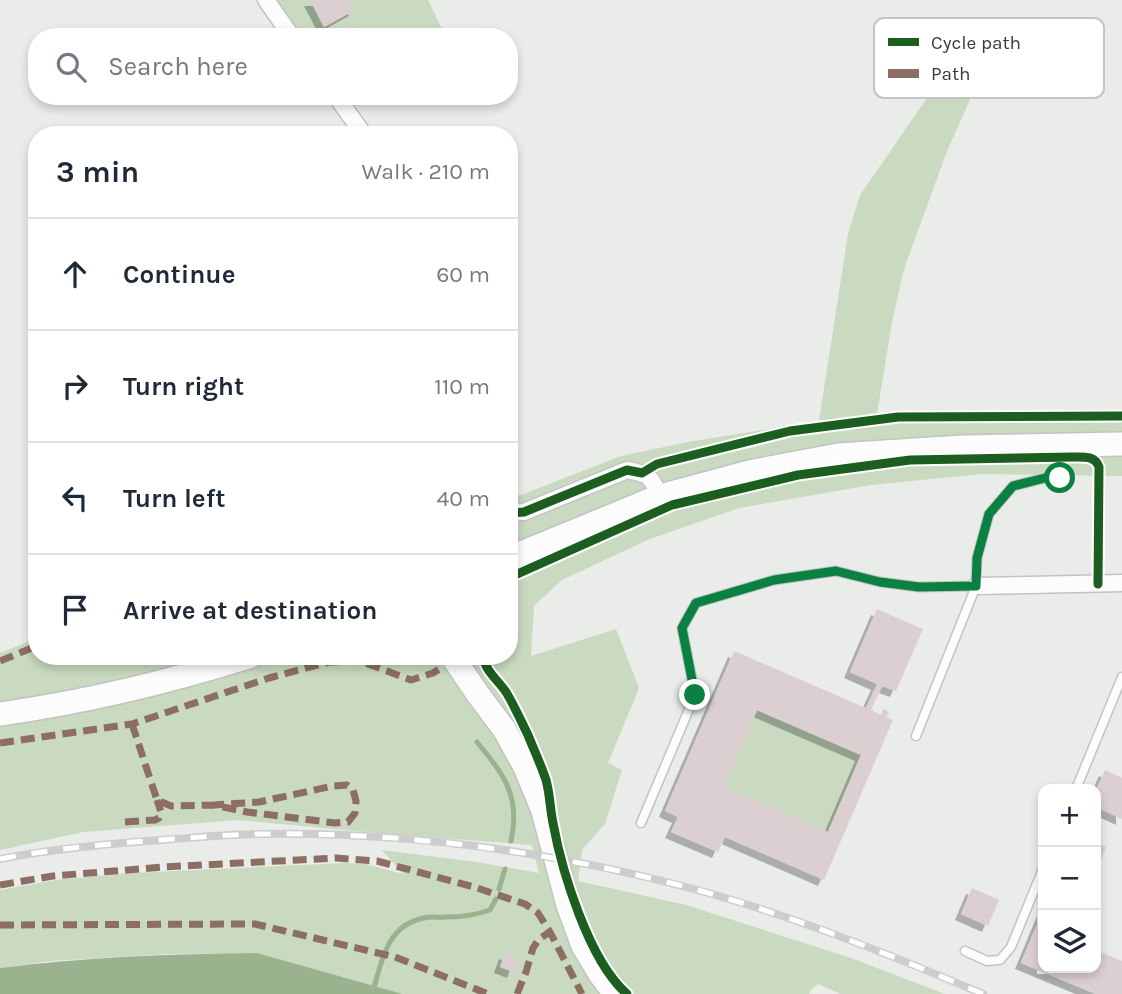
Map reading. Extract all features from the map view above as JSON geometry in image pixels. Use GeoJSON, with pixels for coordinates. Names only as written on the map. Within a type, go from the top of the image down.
{"type":"FeatureCollection","features":[{"type":"Feature","properties":{"kind":"main road"},"geometry":{"type":"LineString","coordinates":[[518,554],[660,496],[749,472],[838,455],[962,447],[1122,444]]}},
{"type":"Feature","properties":{"kind":"main road"},"geometry":{"type":"LineString","coordinates":[[0,714],[109,695],[222,665]]}},
{"type":"Feature","properties":{"kind":"main road"},"geometry":{"type":"LineString","coordinates":[[444,665],[477,693]]}},
{"type":"Feature","properties":{"kind":"main road"},"geometry":{"type":"LineString","coordinates":[[459,665],[504,729],[525,767],[542,811],[568,905],[583,946],[615,994]]}},
{"type":"Feature","properties":{"kind":"main road"},"geometry":{"type":"LineString","coordinates":[[467,665],[477,693]]}},
{"type":"Feature","properties":{"kind":"street"},"geometry":{"type":"LineString","coordinates":[[266,0],[286,28]]}},
{"type":"Feature","properties":{"kind":"street"},"geometry":{"type":"LineString","coordinates":[[342,105],[358,126]]}},
{"type":"Feature","properties":{"kind":"street"},"geometry":{"type":"LineString","coordinates":[[518,512],[627,470],[651,478],[660,496]]}},
{"type":"Feature","properties":{"kind":"street"},"geometry":{"type":"LineString","coordinates":[[976,586],[1122,583]]}},
{"type":"Feature","properties":{"kind":"lane"},"geometry":{"type":"LineString","coordinates":[[916,736],[976,586],[977,558],[989,514],[1013,486],[1045,478],[1060,478]]}},
{"type":"Feature","properties":{"kind":"lane"},"geometry":{"type":"LineString","coordinates":[[641,823],[695,695],[682,628],[696,603],[774,580],[836,571],[880,582],[919,587],[976,586]]}},
{"type":"Feature","properties":{"kind":"lane"},"geometry":{"type":"LineString","coordinates":[[1078,784],[1122,677]]}},
{"type":"Feature","properties":{"kind":"lane"},"geometry":{"type":"LineString","coordinates":[[965,951],[987,961],[1000,960],[1011,947],[1038,881]]}},
{"type":"Feature","properties":{"kind":"shaded area"},"geometry":{"type":"Polygon","coordinates":[[[275,0],[428,0],[442,28],[295,28],[275,0]]]}},
{"type":"Feature","properties":{"kind":"shaded area"},"geometry":{"type":"Polygon","coordinates":[[[927,98],[971,98],[947,151],[904,269],[877,414],[1122,410],[1122,476],[982,474],[871,485],[739,508],[650,539],[562,580],[534,606],[531,656],[616,629],[639,688],[608,763],[622,770],[605,824],[582,850],[578,881],[686,905],[851,958],[945,994],[841,994],[818,984],[809,994],[403,994],[257,953],[168,954],[51,961],[0,968],[0,890],[56,880],[131,873],[345,863],[366,864],[403,874],[382,850],[539,873],[532,845],[238,820],[83,832],[0,850],[0,653],[28,642],[28,665],[518,665],[518,495],[621,456],[688,442],[819,421],[848,234],[860,195],[927,98]]]}},
{"type":"Feature","properties":{"kind":"shaded area"},"geometry":{"type":"Polygon","coordinates":[[[757,710],[861,755],[828,832],[724,787],[757,710]]]}},
{"type":"Feature","properties":{"kind":"shaded area"},"geometry":{"type":"Polygon","coordinates":[[[257,953],[403,994],[0,994],[0,968],[128,957],[257,953]]]}},
{"type":"Feature","properties":{"kind":"building"},"geometry":{"type":"Polygon","coordinates":[[[310,0],[349,0],[355,10],[324,27],[310,0]]]}},
{"type":"Feature","properties":{"kind":"building"},"geometry":{"type":"Polygon","coordinates":[[[877,609],[923,629],[896,691],[882,686],[871,710],[881,715],[883,709],[889,712],[886,717],[893,720],[824,880],[725,837],[718,852],[671,832],[678,817],[665,811],[734,651],[866,708],[877,684],[850,672],[877,609]],[[757,710],[724,787],[828,832],[861,755],[757,710]]]}},
{"type":"Feature","properties":{"kind":"building"},"geometry":{"type":"Polygon","coordinates":[[[1105,770],[1122,778],[1122,819],[1101,809],[1101,784],[1099,784],[1105,770]]]}},
{"type":"Feature","properties":{"kind":"building"},"geometry":{"type":"Polygon","coordinates":[[[1101,845],[1106,847],[1101,860],[1101,845]]]}},
{"type":"Feature","properties":{"kind":"building"},"geometry":{"type":"Polygon","coordinates":[[[972,888],[999,900],[988,926],[961,914],[972,888]]]}},
{"type":"Feature","properties":{"kind":"building"},"geometry":{"type":"Polygon","coordinates":[[[1038,922],[1038,970],[1021,963],[1038,922]]]}},
{"type":"Feature","properties":{"kind":"building"},"geometry":{"type":"Polygon","coordinates":[[[1101,952],[1122,961],[1122,994],[1096,994],[1045,973],[1101,973],[1101,952]]]}},
{"type":"Feature","properties":{"kind":"building"},"geometry":{"type":"Polygon","coordinates":[[[505,953],[518,959],[513,972],[500,967],[505,953]]]}},
{"type":"Feature","properties":{"kind":"waterway"},"geometry":{"type":"LineString","coordinates":[[477,742],[508,787],[514,811],[511,841]]}},
{"type":"Feature","properties":{"kind":"waterway"},"geometry":{"type":"LineString","coordinates":[[499,889],[505,869]]}},
{"type":"Feature","properties":{"kind":"waterway"},"geometry":{"type":"LineString","coordinates":[[372,994],[383,958],[393,937],[401,928],[427,917],[485,912],[490,910],[496,899]]}},
{"type":"Feature","properties":{"kind":"railway"},"geometry":{"type":"LineString","coordinates":[[0,859],[108,844],[253,834],[372,837],[480,847],[588,865],[694,889],[768,911],[840,937],[983,994]]}},
{"type":"Feature","properties":{"kind":"marked path"},"geometry":{"type":"LineString","coordinates":[[0,661],[28,650]]}},
{"type":"Feature","properties":{"kind":"marked path"},"geometry":{"type":"LineString","coordinates":[[0,743],[132,724],[269,678],[318,665]]}},
{"type":"Feature","properties":{"kind":"marked path"},"geometry":{"type":"LineString","coordinates":[[371,665],[411,680],[433,673],[444,666]]}},
{"type":"Feature","properties":{"kind":"marked path"},"geometry":{"type":"LineString","coordinates":[[132,724],[157,800],[171,806],[214,805],[335,823],[348,822],[355,813],[356,801],[353,790],[347,785],[259,802],[214,805]]}},
{"type":"Feature","properties":{"kind":"marked path"},"geometry":{"type":"LineString","coordinates":[[125,822],[159,818],[161,812],[157,800]]}},
{"type":"Feature","properties":{"kind":"marked path"},"geometry":{"type":"LineString","coordinates":[[0,885],[53,876],[164,867],[336,858],[377,861],[525,904],[538,913],[582,994]]}},
{"type":"Feature","properties":{"kind":"marked path"},"geometry":{"type":"LineString","coordinates":[[0,925],[255,924],[395,957],[488,994]]}},
{"type":"Feature","properties":{"kind":"marked path"},"geometry":{"type":"LineString","coordinates":[[517,994],[533,948],[539,939],[550,932]]}},
{"type":"Feature","properties":{"kind":"cycle path"},"geometry":{"type":"LineString","coordinates":[[518,512],[627,470],[642,473],[657,464],[790,431],[898,417],[1122,416]]}},
{"type":"Feature","properties":{"kind":"cycle path"},"geometry":{"type":"LineString","coordinates":[[518,574],[672,505],[798,475],[910,460],[1080,457],[1094,460],[1099,467],[1098,584]]}},
{"type":"Feature","properties":{"kind":"cycle path"},"geometry":{"type":"LineString","coordinates":[[486,665],[512,702],[542,769],[563,866],[589,938],[613,979],[627,994]]}},
{"type":"Feature","properties":{"kind":"route"},"geometry":{"type":"LineString","coordinates":[[695,695],[682,628],[696,603],[774,580],[836,571],[880,582],[919,587],[976,586],[977,558],[989,514],[1013,486],[1045,478],[1060,478]]}}]}
